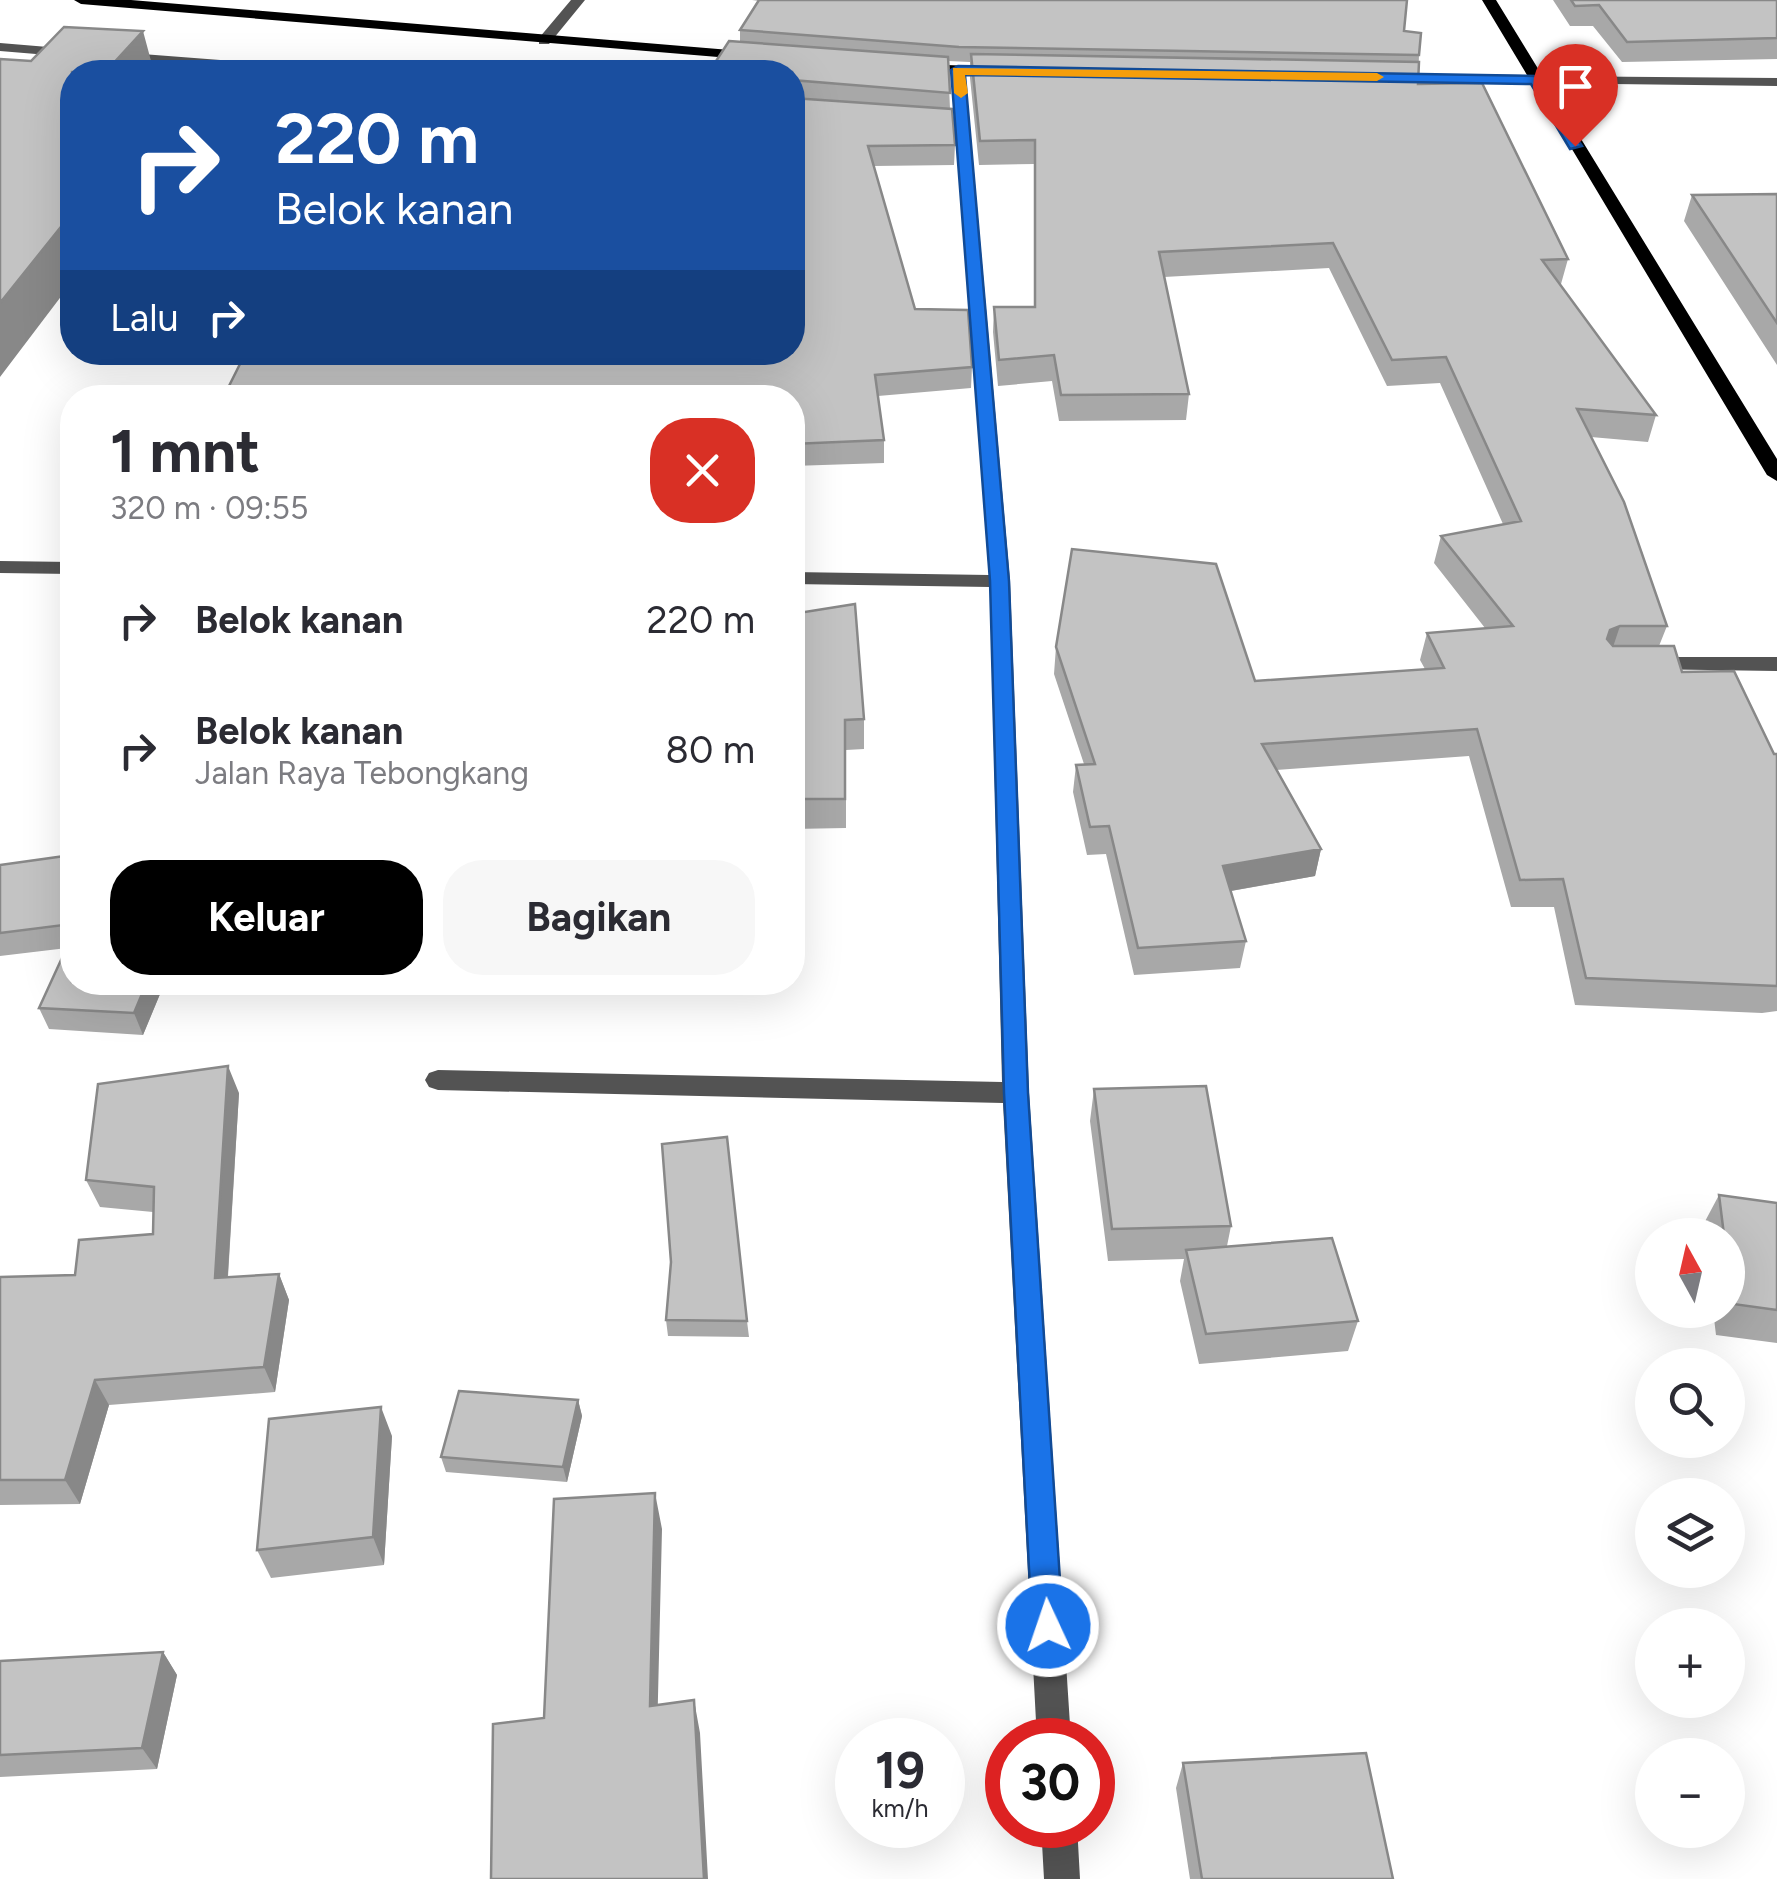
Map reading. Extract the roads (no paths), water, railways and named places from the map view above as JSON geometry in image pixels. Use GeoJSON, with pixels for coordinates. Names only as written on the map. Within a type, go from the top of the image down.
{"type":"FeatureCollection","features":[{"type":"Feature","properties":{"kind":"main road"},"geometry":{"type":"LineString","coordinates":[[81,0],[781,58]]}},
{"type":"Feature","properties":{"kind":"main road"},"geometry":{"type":"LineString","coordinates":[[1489,0],[1777,475]]}},
{"type":"Feature","properties":{"kind":"main road"},"geometry":{"type":"LineString","coordinates":[[899,66],[1018,72]]}},
{"type":"Feature","properties":{"kind":"main road"},"geometry":{"type":"LineString","coordinates":[[1356,77],[1535,80]]}},
{"type":"Feature","properties":{"kind":"street"},"geometry":{"type":"LineString","coordinates":[[544,41],[578,0]]}},
{"type":"Feature","properties":{"kind":"street"},"geometry":{"type":"LineString","coordinates":[[0,47],[170,60]]}},
{"type":"Feature","properties":{"kind":"street"},"geometry":{"type":"LineString","coordinates":[[958,70],[954,121],[1000,581],[1016,1093],[1053,1718]]}},
{"type":"Feature","properties":{"kind":"street"},"geometry":{"type":"LineString","coordinates":[[1535,80],[1777,82]]}},
{"type":"Feature","properties":{"kind":"street"},"geometry":{"type":"LineString","coordinates":[[0,567],[60,568]]}},
{"type":"Feature","properties":{"kind":"street"},"geometry":{"type":"LineString","coordinates":[[805,578],[1000,581]]}},
{"type":"Feature","properties":{"kind":"street"},"geometry":{"type":"LineString","coordinates":[[1630,664],[1777,664]]}},
{"type":"Feature","properties":{"kind":"street"},"geometry":{"type":"LineString","coordinates":[[438,1080],[1016,1093]]}},
{"type":"Feature","properties":{"kind":"street"},"geometry":{"type":"LineString","coordinates":[[1060,1848],[1062,1879]]}}]}
